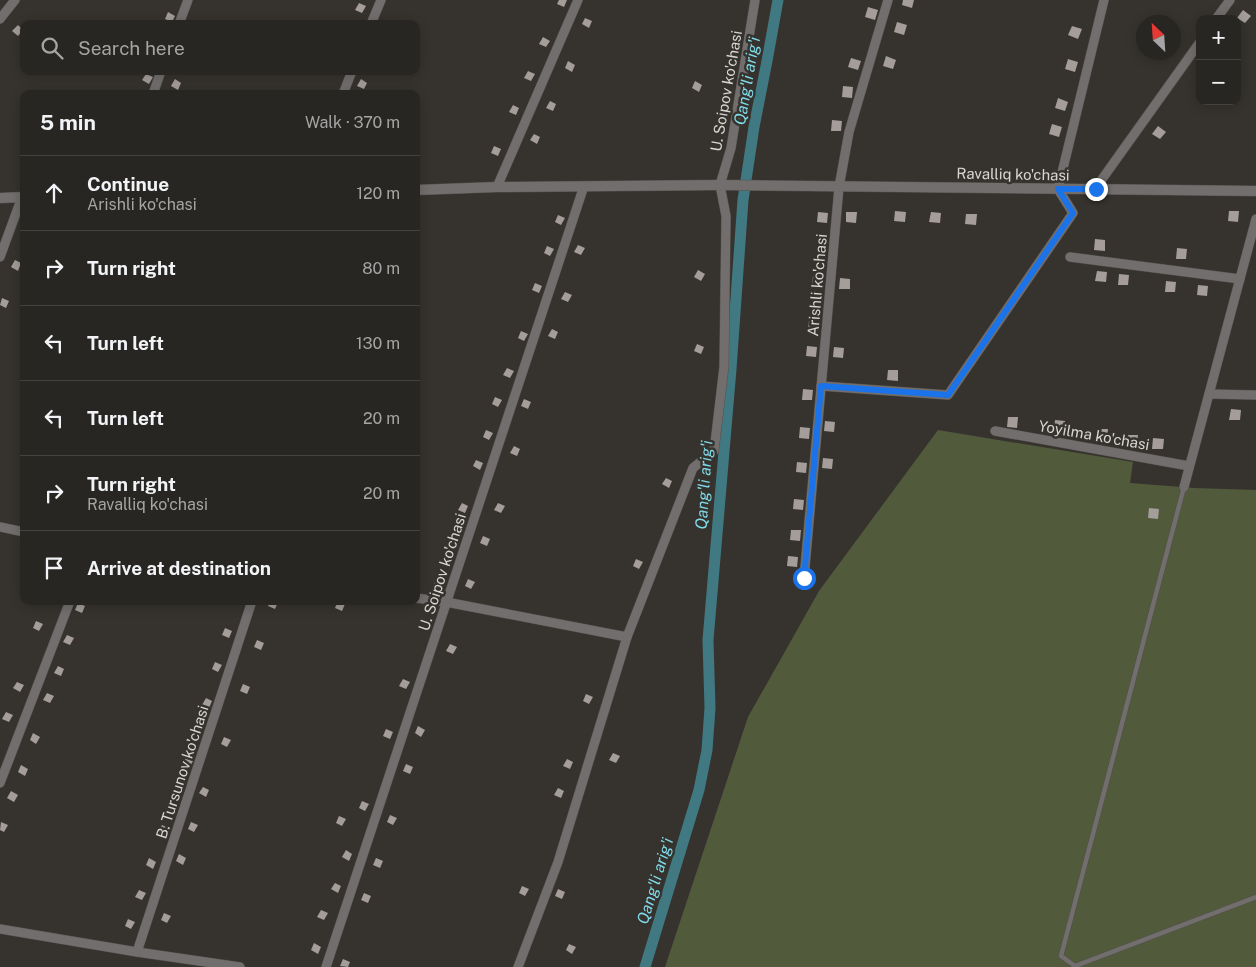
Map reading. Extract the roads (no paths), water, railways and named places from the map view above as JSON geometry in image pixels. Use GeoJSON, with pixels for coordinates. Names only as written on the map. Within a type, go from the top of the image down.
{"type":"FeatureCollection","features":[{"type":"Feature","properties":{"kind":"street"},"geometry":{"type":"LineString","coordinates":[[0,19],[15,0]]}},
{"type":"Feature","properties":{"kind":"street"},"geometry":{"type":"LineString","coordinates":[[180,20],[188,0]]}},
{"type":"Feature","properties":{"kind":"street"},"geometry":{"type":"LineString","coordinates":[[373,20],[381,0]]}},
{"type":"Feature","properties":{"kind":"street"},"geometry":{"type":"LineString","coordinates":[[498,187],[578,0]]}},
{"type":"Feature","properties":{"kind":"street","name":"U. Soipov ko'chasi"},"geometry":{"type":"LineString","coordinates":[[724,185],[755,0]]}},
{"type":"Feature","properties":{"kind":"street","name":"Arishli ko'chasi"},"geometry":{"type":"LineString","coordinates":[[804,578],[839,187],[849,132],[888,0]]}},
{"type":"Feature","properties":{"kind":"street"},"geometry":{"type":"LineString","coordinates":[[821,386],[948,395],[1073,213],[1058,189],[1104,0]]}},
{"type":"Feature","properties":{"kind":"street"},"geometry":{"type":"LineString","coordinates":[[1219,15],[1230,0]]}},
{"type":"Feature","properties":{"kind":"street"},"geometry":{"type":"LineString","coordinates":[[1096,189],[1196,48]]}},
{"type":"Feature","properties":{"kind":"street"},"geometry":{"type":"LineString","coordinates":[[154,90],[160,75]]}},
{"type":"Feature","properties":{"kind":"street"},"geometry":{"type":"LineString","coordinates":[[345,90],[350,75]]}},
{"type":"Feature","properties":{"kind":"street"},"geometry":{"type":"LineString","coordinates":[[518,967],[558,862],[627,637],[693,468],[714,451],[724,367],[726,216],[724,185]]}},
{"type":"Feature","properties":{"kind":"street","name":"Ravalliq ko'chasi"},"geometry":{"type":"LineString","coordinates":[[420,190],[498,187],[724,185],[1256,191]]}},
{"type":"Feature","properties":{"kind":"street","name":"U. Soipov ko'chasi"},"geometry":{"type":"LineString","coordinates":[[326,967],[584,186]]}},
{"type":"Feature","properties":{"kind":"street"},"geometry":{"type":"LineString","coordinates":[[0,198],[20,197]]}},
{"type":"Feature","properties":{"kind":"street"},"geometry":{"type":"LineString","coordinates":[[0,257],[20,205]]}},
{"type":"Feature","properties":{"kind":"street"},"geometry":{"type":"LineString","coordinates":[[1184,487],[1256,219]]}},
{"type":"Feature","properties":{"kind":"street"},"geometry":{"type":"LineString","coordinates":[[1070,257],[1240,279]]}},
{"type":"Feature","properties":{"kind":"street"},"geometry":{"type":"LineString","coordinates":[[1209,394],[1256,395]]}},
{"type":"Feature","properties":{"kind":"street","name":"Yoyilma ko'chasi"},"geometry":{"type":"LineString","coordinates":[[994,432],[1189,466]]}},
{"type":"Feature","properties":{"kind":"street"},"geometry":{"type":"LineString","coordinates":[[0,528],[20,531]]}},
{"type":"Feature","properties":{"kind":"street"},"geometry":{"type":"LineString","coordinates":[[420,599],[627,637]]}},
{"type":"Feature","properties":{"kind":"street"},"geometry":{"type":"LineString","coordinates":[[0,783],[68,605]]}},
{"type":"Feature","properties":{"kind":"street","name":"B. Tursunov ko'chasi"},"geometry":{"type":"LineString","coordinates":[[137,952],[251,605]]}},
{"type":"Feature","properties":{"kind":"street"},"geometry":{"type":"LineString","coordinates":[[0,929],[137,952],[177,963],[240,967]]}},
{"type":"Feature","properties":{"kind":"lane"},"geometry":{"type":"LineString","coordinates":[[1184,487],[1061,956],[1075,966],[1256,897]]}},
{"type":"Feature","properties":{"kind":"waterway","name":"Qang'li arig'i"},"geometry":{"type":"LineString","coordinates":[[645,967],[699,790],[707,750],[710,708],[708,640],[743,200],[754,127],[778,0]]}}]}
